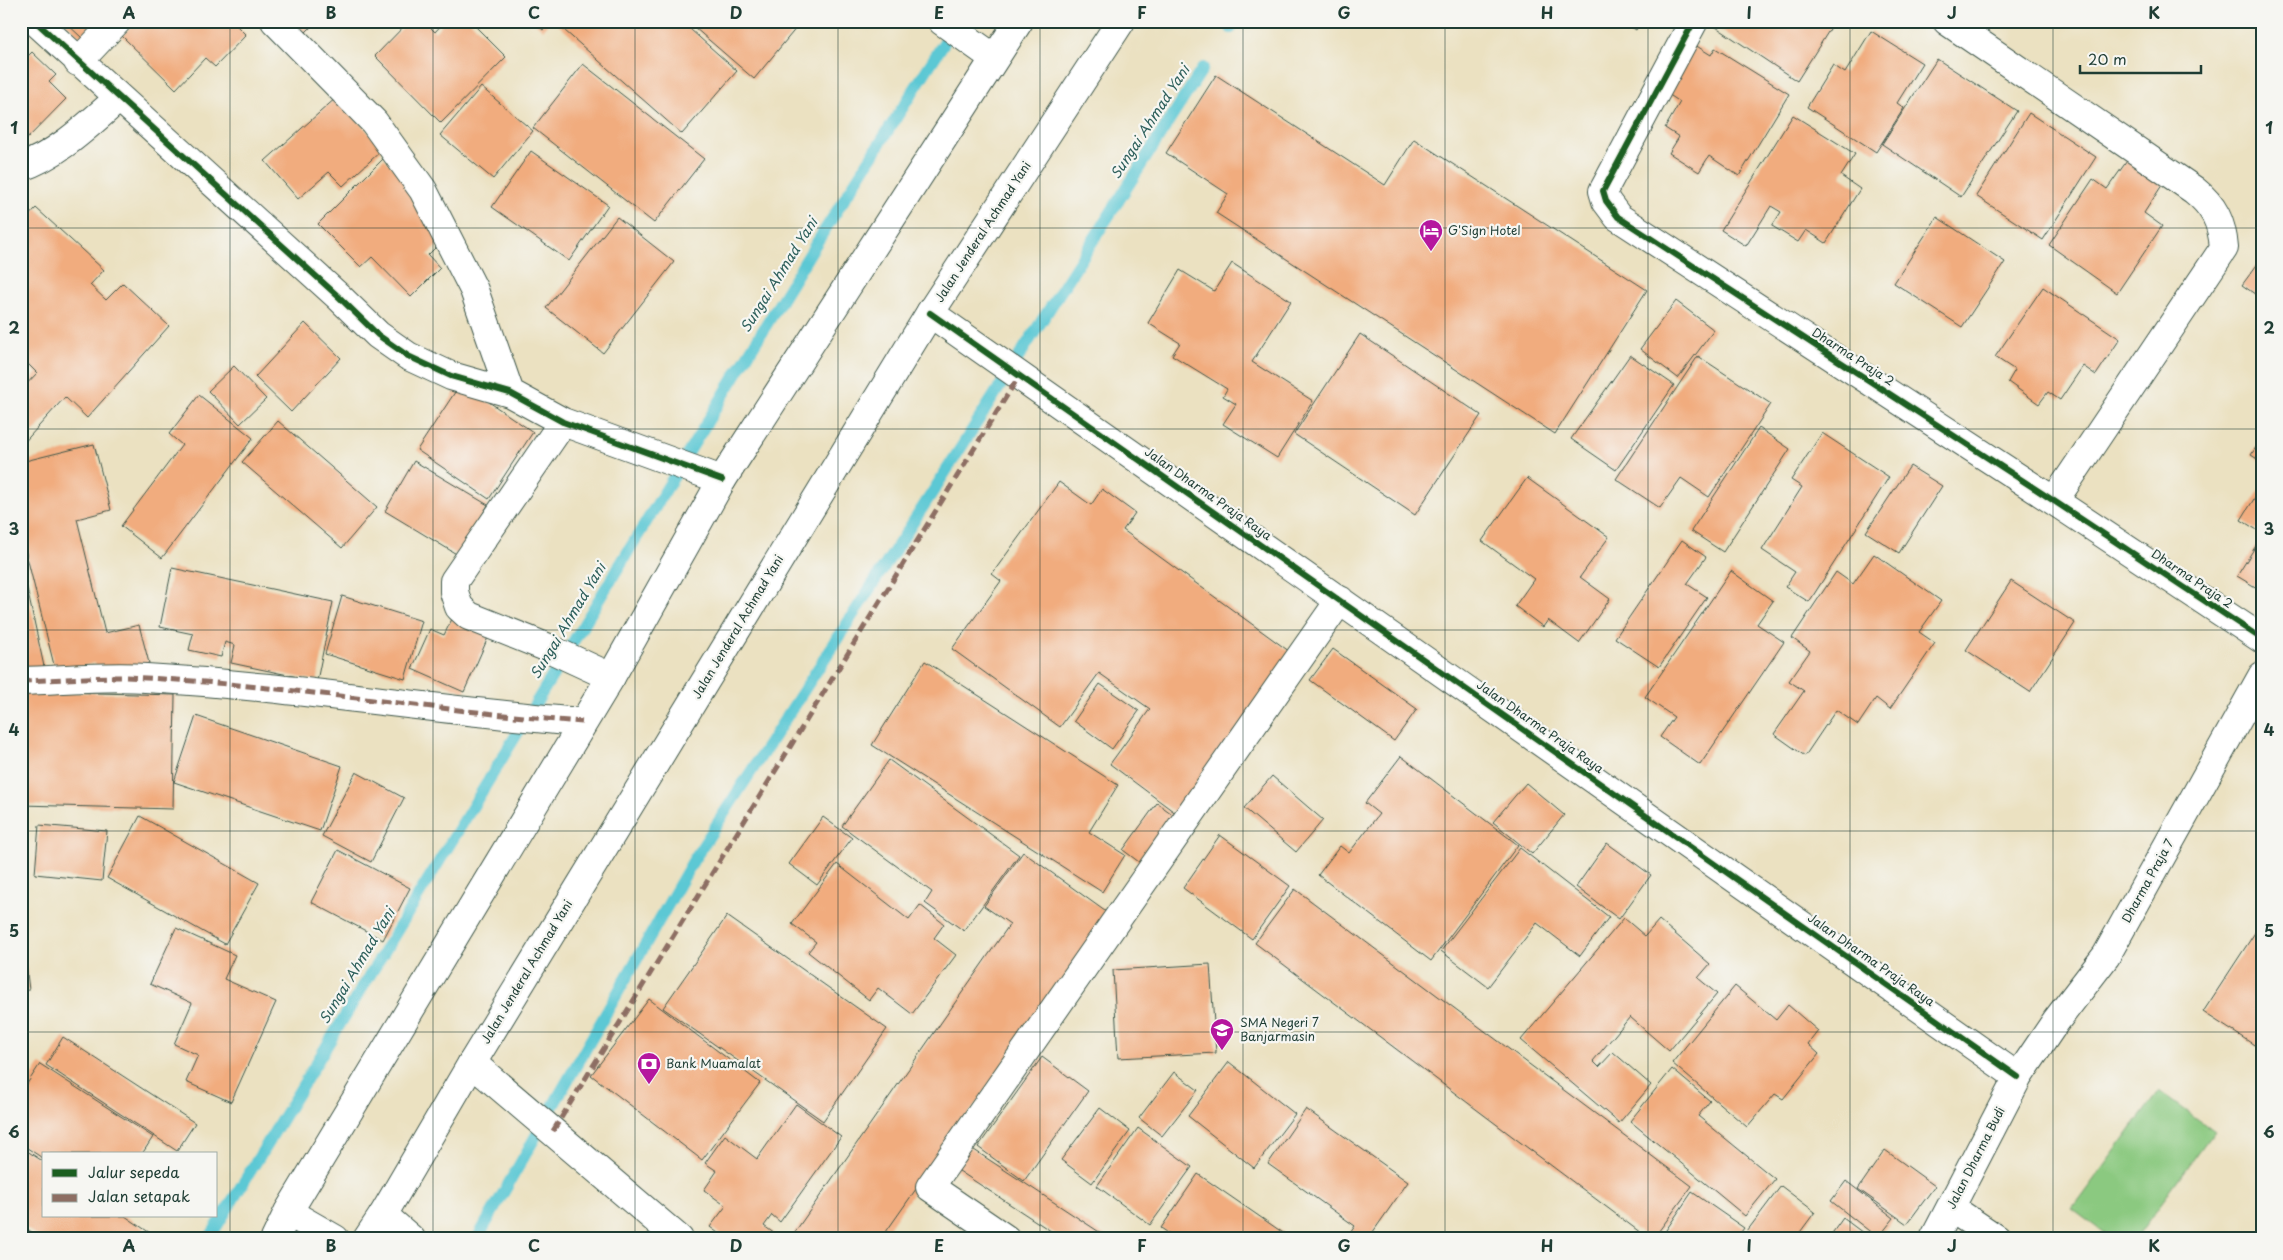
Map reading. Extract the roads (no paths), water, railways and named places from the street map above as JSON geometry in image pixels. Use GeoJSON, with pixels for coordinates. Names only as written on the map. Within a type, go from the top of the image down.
{"type":"FeatureCollection","features":[{"type":"Feature","properties":{"kind":"main road"},"geometry":{"type":"LineString","coordinates":[[35,21],[340,298],[378,335],[408,356],[451,376],[510,393],[563,422],[722,480]]}},
{"type":"Feature","properties":{"kind":"main road"},"geometry":{"type":"LineString","coordinates":[[78,62],[116,21]]}},
{"type":"Feature","properties":{"kind":"main road"},"geometry":{"type":"LineString","coordinates":[[275,21],[374,122],[424,190],[474,290],[510,393]]}},
{"type":"Feature","properties":{"kind":"main road"},"geometry":{"type":"LineString","coordinates":[[942,21],[994,58]]}},
{"type":"Feature","properties":{"kind":"main road"},"geometry":{"type":"LineString","coordinates":[[275,1239],[288,1212],[611,676],[722,480],[1019,21]]}},
{"type":"Feature","properties":{"kind":"main road","name":"Jalan Jenderal Achmad Yani"},"geometry":{"type":"LineString","coordinates":[[366,1239],[383,1215],[472,1063],[939,319],[1121,21]]}},
{"type":"Feature","properties":{"kind":"main road","name":"Dharma Praja 2"},"geometry":{"type":"LineString","coordinates":[[1694,21],[1603,191],[1610,209],[1618,217],[2054,500],[2262,639]]}},
{"type":"Feature","properties":{"kind":"main road"},"geometry":{"type":"LineString","coordinates":[[1947,21],[2194,190],[2208,201],[2223,229],[2224,248],[2054,500]]}},
{"type":"Feature","properties":{"kind":"main road"},"geometry":{"type":"LineString","coordinates":[[21,167],[32,164],[55,149],[119,98]]}},
{"type":"Feature","properties":{"kind":"main road","name":"Jalan Dharma Praja Raya"},"geometry":{"type":"LineString","coordinates":[[939,319],[2018,1077]]}},
{"type":"Feature","properties":{"kind":"main road"},"geometry":{"type":"LineString","coordinates":[[563,422],[454,581],[454,592],[459,607],[469,616],[574,658],[611,676]]}},
{"type":"Feature","properties":{"kind":"main road"},"geometry":{"type":"LineString","coordinates":[[1006,1239],[930,1187],[1340,600]]}},
{"type":"Feature","properties":{"kind":"main road","name":"Dharma Praja 7"},"geometry":{"type":"LineString","coordinates":[[2018,1077],[2056,1021],[2106,956],[2262,676]]}},
{"type":"Feature","properties":{"kind":"main road"},"geometry":{"type":"LineString","coordinates":[[21,681],[144,677],[265,687],[420,707],[582,722]]}},
{"type":"Feature","properties":{"kind":"main road"},"geometry":{"type":"LineString","coordinates":[[472,1063],[679,1239]]}},
{"type":"Feature","properties":{"kind":"main road","name":"Jalan Dharma Budi"},"geometry":{"type":"LineString","coordinates":[[1934,1239],[1951,1208],[1972,1162],[2018,1077]]}},
{"type":"Feature","properties":{"kind":"main road"},"geometry":{"type":"LineString","coordinates":[[1951,1208],[1997,1239]]}},
{"type":"Feature","properties":{"kind":"main road"},"geometry":{"type":"LineString","coordinates":[[288,1212],[335,1239]]}},
{"type":"Feature","properties":{"kind":"main road"},"geometry":{"type":"LineString","coordinates":[[383,1215],[411,1239]]}},
{"type":"Feature","properties":{"kind":"waterway","name":"Sungai Ahmad Yani"},"geometry":{"type":"LineString","coordinates":[[1231,28],[1235,21]]}},
{"type":"Feature","properties":{"kind":"waterway","name":"Sungai Ahmad Yani"},"geometry":{"type":"LineString","coordinates":[[209,1239],[812,250],[954,27]]}},
{"type":"Feature","properties":{"kind":"waterway","name":"Sungai Ahmad Yani"},"geometry":{"type":"LineString","coordinates":[[477,1239],[693,861],[932,493],[1203,68]]}},
{"type":"Feature","properties":{"kind":"place","name":"G'Sign Hotel"},"geometry":{"type":"Point","coordinates":[1431,252]}},
{"type":"Feature","properties":{"kind":"place","name":"SMA Negeri 7 Banjarmasin"},"geometry":{"type":"Point","coordinates":[1222,1051]}},
{"type":"Feature","properties":{"kind":"place","name":"Bank Muamalat"},"geometry":{"type":"Point","coordinates":[649,1085]}}]}
